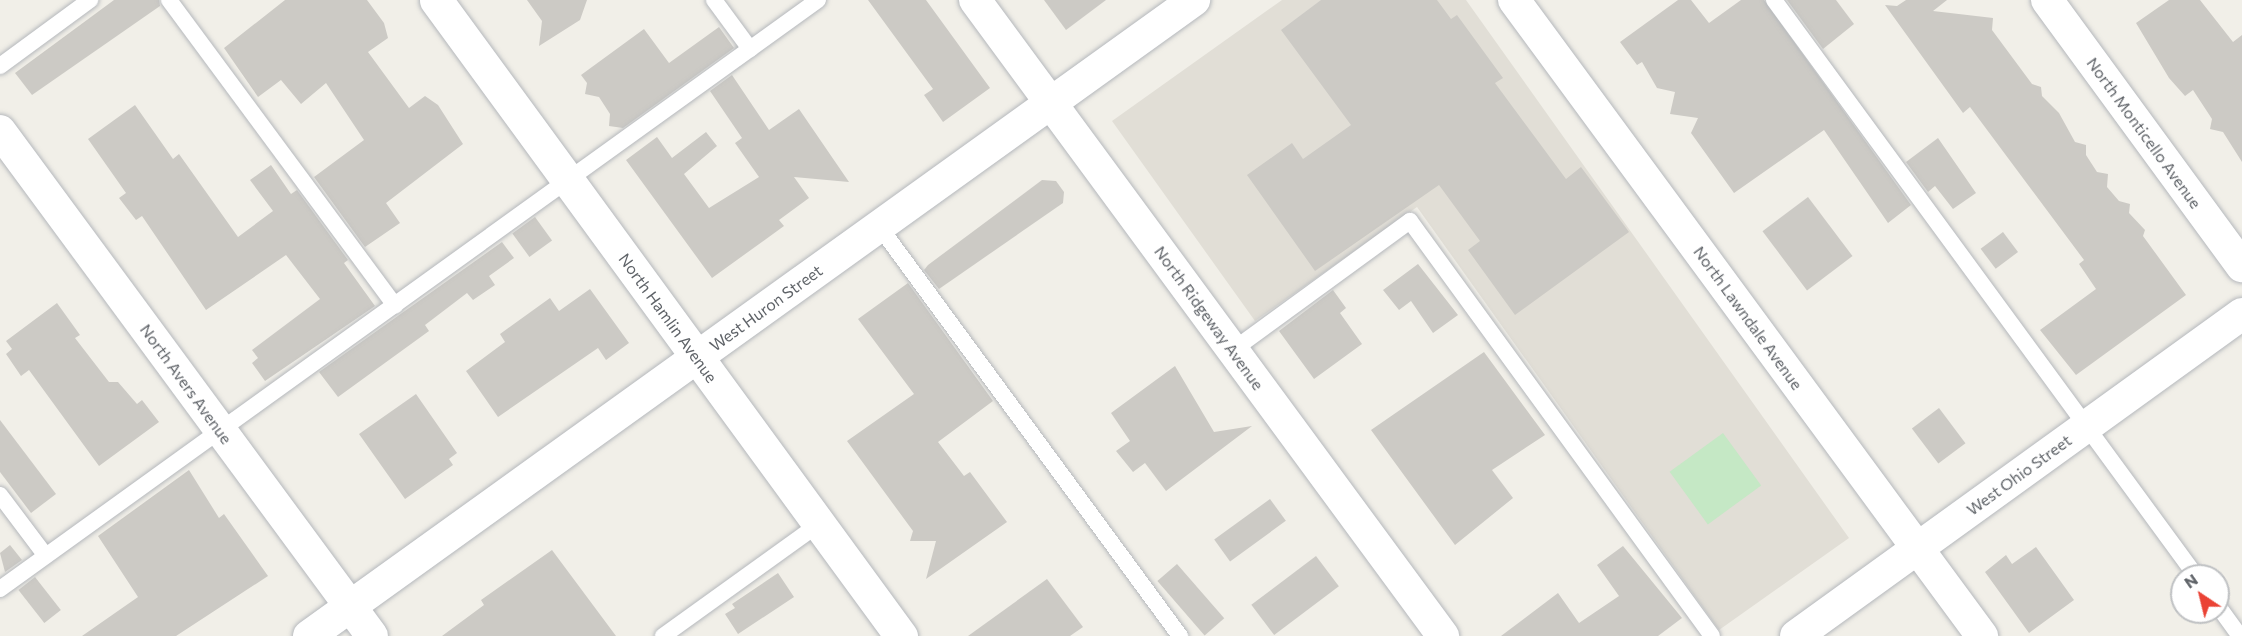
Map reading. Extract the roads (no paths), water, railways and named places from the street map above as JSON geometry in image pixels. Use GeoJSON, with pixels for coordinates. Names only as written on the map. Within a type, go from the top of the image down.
{"type":"FeatureCollection","features":[{"type":"Feature","properties":{"kind":"street","name":"North Hamlin Avenue"},"geometry":{"type":"LineString","coordinates":[[436,0],[901,636]]}},
{"type":"Feature","properties":{"kind":"street","name":"North Ridgeway Avenue"},"geometry":{"type":"LineString","coordinates":[[975,0],[1443,636]]}},
{"type":"Feature","properties":{"kind":"street","name":"West Huron Street"},"geometry":{"type":"LineString","coordinates":[[309,636],[1194,0]]}},
{"type":"Feature","properties":{"kind":"street","name":"North Lawndale Avenue"},"geometry":{"type":"LineString","coordinates":[[1514,0],[1982,636]]}},
{"type":"Feature","properties":{"kind":"street","name":"North Monticello Avenue"},"geometry":{"type":"LineString","coordinates":[[2047,0],[2242,266]]}},
{"type":"Feature","properties":{"kind":"street","name":"North Avers Avenue"},"geometry":{"type":"LineString","coordinates":[[0,131],[372,636]]}},
{"type":"Feature","properties":{"kind":"street","name":"West Ohio Street"},"geometry":{"type":"LineString","coordinates":[[1796,636],[2242,314]]}},
{"type":"Feature","properties":{"kind":"lane"},"geometry":{"type":"LineString","coordinates":[[0,66],[90,0]]}},
{"type":"Feature","properties":{"kind":"lane"},"geometry":{"type":"LineString","coordinates":[[169,0],[395,305]]}},
{"type":"Feature","properties":{"kind":"lane"},"geometry":{"type":"LineString","coordinates":[[714,0],[750,49]]}},
{"type":"Feature","properties":{"kind":"lane"},"geometry":{"type":"LineString","coordinates":[[0,589],[818,0]]}},
{"type":"Feature","properties":{"kind":"lane"},"geometry":{"type":"LineString","coordinates":[[1774,0],[2187,564]]}},
{"type":"Feature","properties":{"kind":"lane"},"geometry":{"type":"LineString","coordinates":[[1233,350],[1410,221],[1712,636]]}},
{"type":"Feature","properties":{"kind":"lane"},"geometry":{"type":"LineString","coordinates":[[879,226],[1180,636]]}},
{"type":"Feature","properties":{"kind":"lane"},"geometry":{"type":"LineString","coordinates":[[0,495],[46,556]]}},
{"type":"Feature","properties":{"kind":"lane"},"geometry":{"type":"LineString","coordinates":[[663,636],[819,524]]}},
{"type":"Feature","properties":{"kind":"lane"},"geometry":{"type":"LineString","coordinates":[[2230,622],[2240,636]]}}]}
